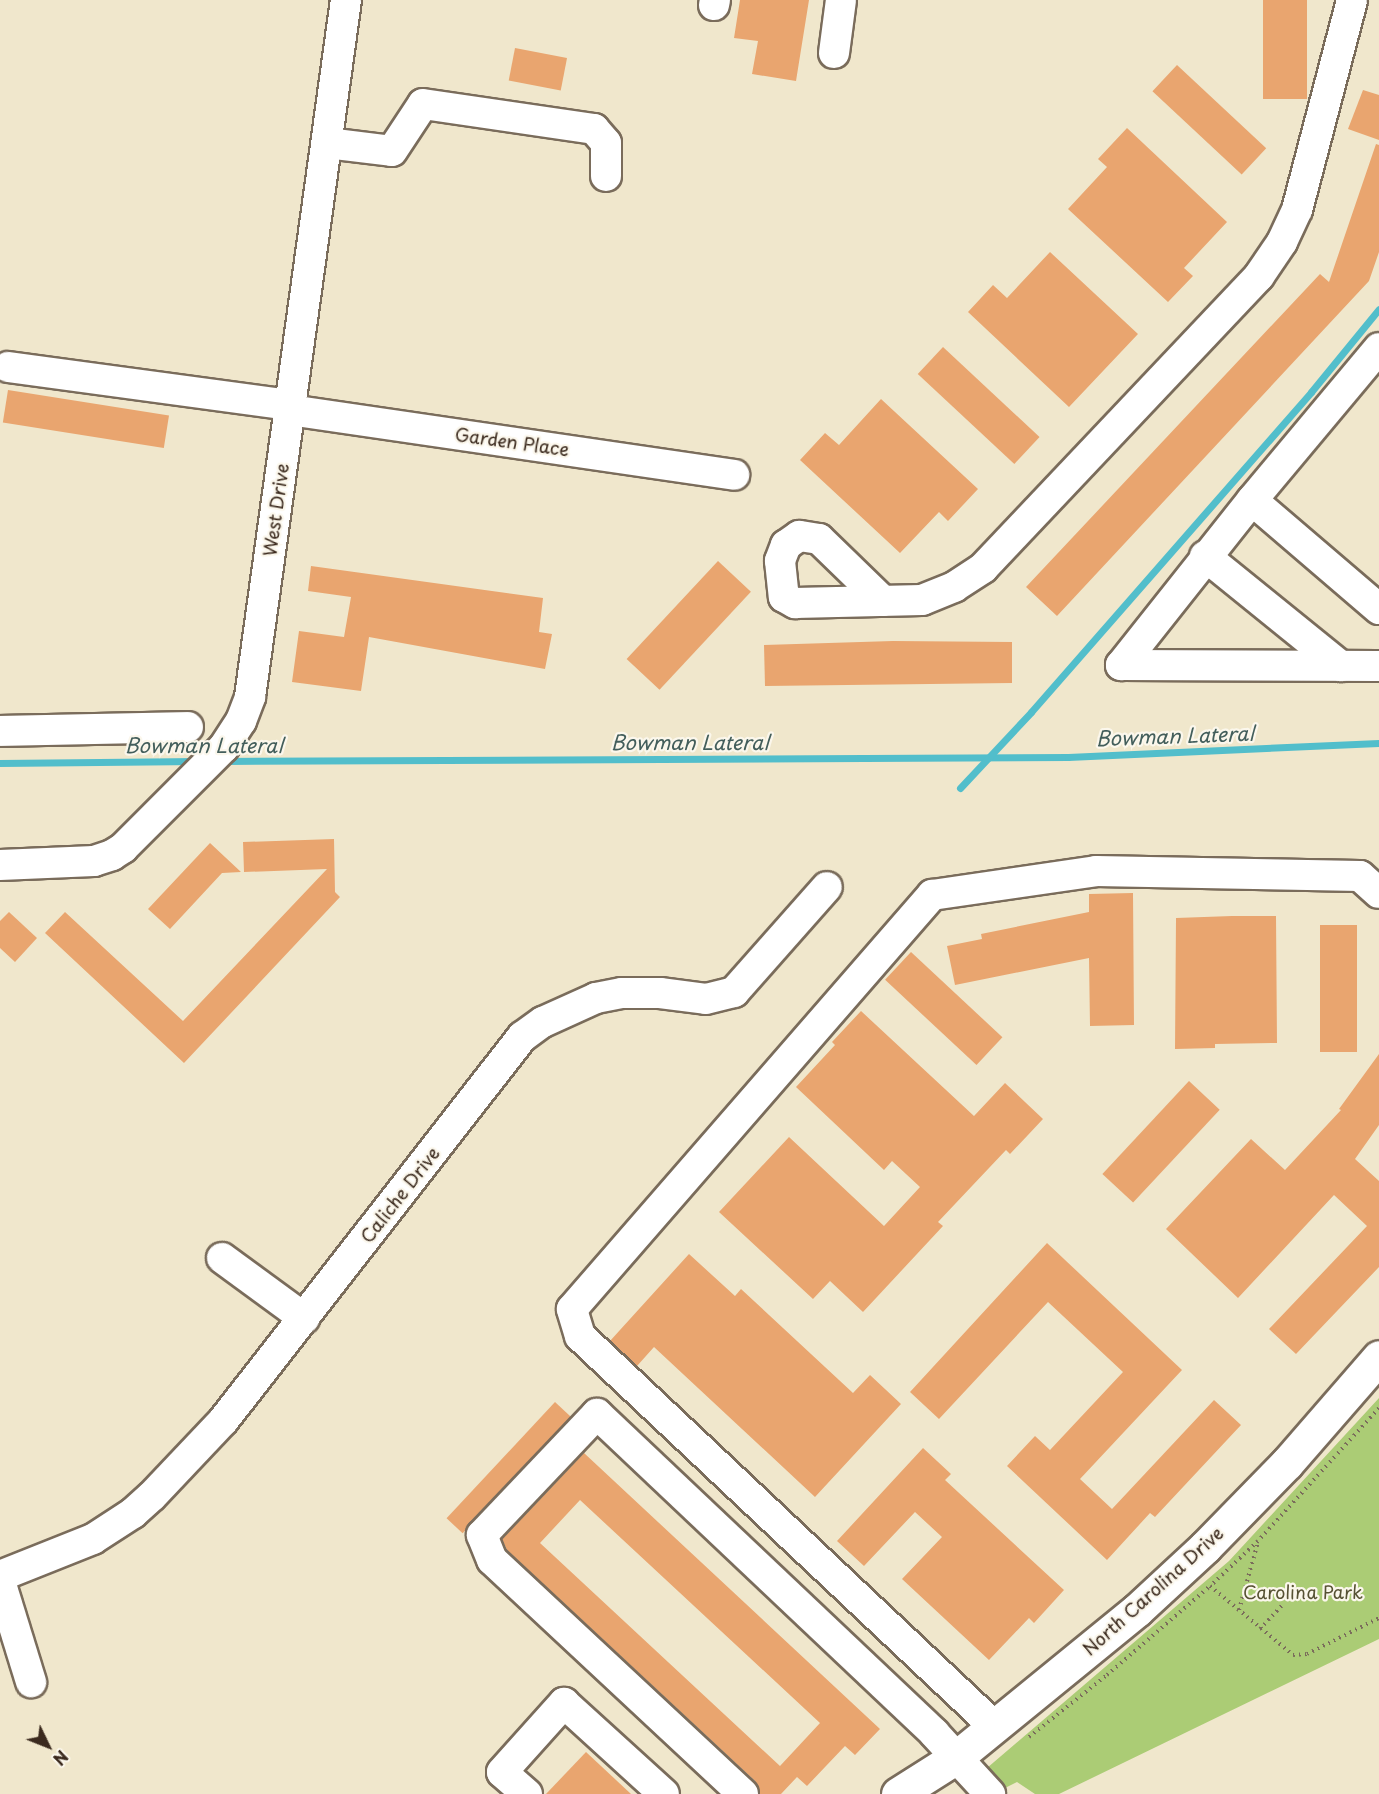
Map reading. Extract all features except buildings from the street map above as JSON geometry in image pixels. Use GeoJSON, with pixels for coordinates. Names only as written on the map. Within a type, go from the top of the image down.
{"type":"FeatureCollection","features":[{"type":"Feature","properties":{"kind":"main road","name":"North Carolina Drive"},"geometry":{"type":"LineString","coordinates":[[898,1794],[958,1756],[1137,1610],[1205,1547],[1287,1463],[1379,1357]]}},
{"type":"Feature","properties":{"kind":"street","name":"West Drive"},"geometry":{"type":"LineString","coordinates":[[0,865],[94,861],[123,848],[224,747],[241,721],[250,697],[346,0]]}},
{"type":"Feature","properties":{"kind":"street"},"geometry":{"type":"LineString","coordinates":[[834,53],[841,0]]}},
{"type":"Feature","properties":{"kind":"street"},"geometry":{"type":"LineString","coordinates":[[883,601],[922,600],[954,587],[983,568],[1259,276],[1282,242],[1297,210],[1352,0]]}},
{"type":"Feature","properties":{"kind":"street"},"geometry":{"type":"LineString","coordinates":[[327,143],[392,151],[423,104],[594,129],[606,143],[606,176]]}},
{"type":"Feature","properties":{"kind":"street"},"geometry":{"type":"LineString","coordinates":[[1379,348],[1205,556],[1121,665],[1379,666]]}},
{"type":"Feature","properties":{"kind":"street","name":"Garden Place"},"geometry":{"type":"LineString","coordinates":[[8,367],[734,475]]}},
{"type":"Feature","properties":{"kind":"street"},"geometry":{"type":"LineString","coordinates":[[1252,500],[1379,609]]}},
{"type":"Feature","properties":{"kind":"street"},"geometry":{"type":"LineString","coordinates":[[1205,556],[1341,666]]}},
{"type":"Feature","properties":{"kind":"street"},"geometry":{"type":"LineString","coordinates":[[0,731],[188,727]]}},
{"type":"Feature","properties":{"kind":"street"},"geometry":{"type":"LineString","coordinates":[[995,1727],[580,1336],[572,1309],[932,895],[1096,871],[1360,876],[1379,893]]}},
{"type":"Feature","properties":{"kind":"street","name":"Caliche Drive"},"geometry":{"type":"LineString","coordinates":[[0,1576],[93,1539],[133,1513],[223,1421],[522,1037],[543,1022],[596,998],[622,993],[660,993],[706,999],[734,992],[827,887]]}},
{"type":"Feature","properties":{"kind":"street"},"geometry":{"type":"LineString","coordinates":[[222,1258],[304,1318]]}},
{"type":"Feature","properties":{"kind":"street"},"geometry":{"type":"LineString","coordinates":[[743,1794],[492,1560],[482,1535],[597,1414],[958,1756],[990,1794]]}},
{"type":"Feature","properties":{"kind":"street"},"geometry":{"type":"LineString","coordinates":[[0,1581],[31,1682]]}},
{"type":"Feature","properties":{"kind":"street"},"geometry":{"type":"LineString","coordinates":[[527,1794],[502,1772],[564,1703],[664,1794]]}},
{"type":"Feature","properties":{"kind":"path"},"geometry":{"type":"LineString","coordinates":[[1379,1408],[1258,1541],[1210,1586],[1293,1655],[1300,1655],[1379,1618]]}},
{"type":"Feature","properties":{"kind":"path"},"geometry":{"type":"LineString","coordinates":[[1239,1610],[1258,1541]]}},
{"type":"Feature","properties":{"kind":"path"},"geometry":{"type":"LineString","coordinates":[[1260,1629],[1284,1603]]}},
{"type":"Feature","properties":{"kind":"green space","name":"Carolina Park"},"geometry":{"type":"Polygon","coordinates":[[[1379,1398],[1379,1639],[1059,1794],[1035,1794],[1017,1782],[999,1791],[991,1782],[987,1768],[1229,1561],[1379,1398]]]}},
{"type":"Feature","properties":{"kind":"waterway"},"geometry":{"type":"LineString","coordinates":[[960,788],[1031,712],[1311,392],[1379,309]]}},
{"type":"Feature","properties":{"kind":"waterway","name":"Bowman Lateral"},"geometry":{"type":"LineString","coordinates":[[224,761],[1068,757],[1379,743]]}},
{"type":"Feature","properties":{"kind":"waterway","name":"Bowman Lateral"},"geometry":{"type":"LineString","coordinates":[[0,763],[198,761]]}}]}
